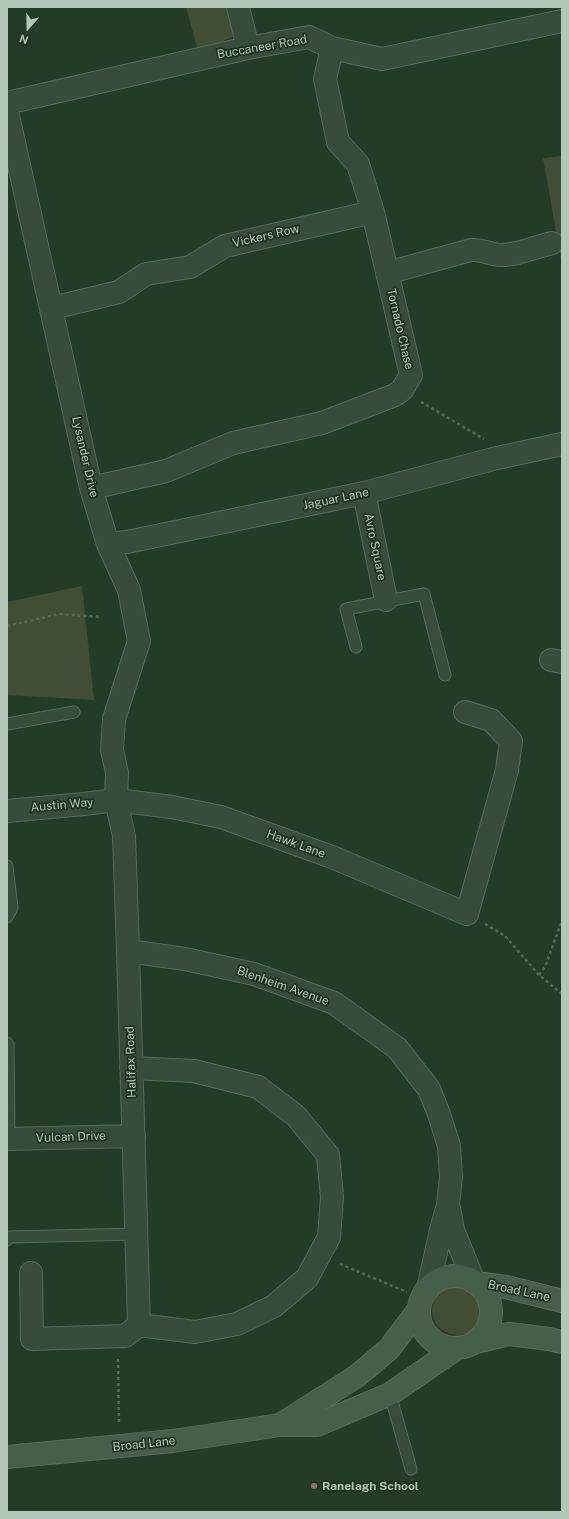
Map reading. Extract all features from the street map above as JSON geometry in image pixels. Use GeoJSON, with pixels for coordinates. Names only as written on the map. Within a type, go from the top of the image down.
{"type":"FeatureCollection","features":[{"type":"Feature","properties":{"kind":"street"},"geometry":{"type":"LineString","coordinates":[[238,7],[248,48]]}},
{"type":"Feature","properties":{"kind":"street","name":"Buccaneer Road"},"geometry":{"type":"LineString","coordinates":[[7,103],[248,48],[309,37],[332,48],[382,59],[562,21]]}},
{"type":"Feature","properties":{"kind":"street","name":"Tornado Chase"},"geometry":{"type":"LineString","coordinates":[[332,48],[325,79],[338,142],[358,164],[373,212],[411,375],[402,390]]}},
{"type":"Feature","properties":{"kind":"street","name":"Lysander Drive"},"geometry":{"type":"LineString","coordinates":[[7,111],[91,488],[108,544],[129,590],[138,641],[114,719],[112,750],[117,774],[116,800]]}},
{"type":"Feature","properties":{"kind":"street","name":"Vickers Row"},"geometry":{"type":"LineString","coordinates":[[52,308],[119,292],[146,274],[190,267],[225,246],[373,212]]}},
{"type":"Feature","properties":{"kind":"street"},"geometry":{"type":"LineString","coordinates":[[387,272],[471,250],[480,249],[489,254],[505,255],[552,243]]}},
{"type":"Feature","properties":{"kind":"street"},"geometry":{"type":"LineString","coordinates":[[91,488],[166,470],[233,443],[322,423],[395,395],[402,390]]}},
{"type":"Feature","properties":{"kind":"street","name":"Jaguar Lane"},"geometry":{"type":"LineString","coordinates":[[108,544],[127,542],[364,493],[497,458],[562,444]]}},
{"type":"Feature","properties":{"kind":"street","name":"Avro Square"},"geometry":{"type":"LineString","coordinates":[[364,493],[386,600]]}},
{"type":"Feature","properties":{"kind":"street"},"geometry":{"type":"LineString","coordinates":[[465,712],[491,720],[511,741],[507,770],[467,914]]}},
{"type":"Feature","properties":{"kind":"street","name":"Austin Way"},"geometry":{"type":"LineString","coordinates":[[7,810],[116,800]]}},
{"type":"Feature","properties":{"kind":"street","name":"Hawk Lane"},"geometry":{"type":"LineString","coordinates":[[116,800],[221,817],[332,857],[467,914]]}},
{"type":"Feature","properties":{"kind":"street","name":"Halifax Road"},"geometry":{"type":"LineString","coordinates":[[116,800],[124,836],[139,1325]]}},
{"type":"Feature","properties":{"kind":"street","name":"Blenheim Avenue"},"geometry":{"type":"LineString","coordinates":[[128,951],[185,959],[254,974],[334,1004],[397,1048],[429,1089],[449,1146],[451,1176],[448,1204],[423,1299]]}},
{"type":"Feature","properties":{"kind":"street"},"geometry":{"type":"LineString","coordinates":[[30,1273],[32,1339],[125,1336],[139,1325],[195,1332],[237,1324],[274,1306],[307,1278],[329,1237],[332,1203],[328,1155],[296,1116],[258,1087],[194,1071],[131,1068]]}},
{"type":"Feature","properties":{"kind":"street","name":"Vulcan Drive"},"geometry":{"type":"LineString","coordinates":[[8,1139],[134,1136]]}},
{"type":"Feature","properties":{"kind":"street","name":"Blenheim Avenue"},"geometry":{"type":"LineString","coordinates":[[448,1204],[453,1230],[475,1282]]}},
{"type":"Feature","properties":{"kind":"street"},"geometry":{"type":"LineString","coordinates":[[460,1277],[475,1282],[484,1291],[490,1301],[491,1313],[489,1324],[484,1334],[466,1345],[445,1347],[434,1341],[425,1332],[420,1321],[423,1299],[436,1282],[445,1278],[460,1277]]}},
{"type":"Feature","properties":{"kind":"street","name":"Broad Lane"},"geometry":{"type":"LineString","coordinates":[[475,1282],[506,1287],[562,1301]]}},
{"type":"Feature","properties":{"kind":"street","name":"Broad Lane"},"geometry":{"type":"LineString","coordinates":[[280,1425],[357,1376],[389,1348],[423,1299]]}},
{"type":"Feature","properties":{"kind":"street","name":"Broad Lane"},"geometry":{"type":"LineString","coordinates":[[7,1457],[172,1441],[280,1425],[317,1424],[390,1394],[466,1345],[509,1334],[562,1342]]}},
{"type":"Feature","properties":{"kind":"lane"},"geometry":{"type":"LineString","coordinates":[[356,646],[346,609],[386,600],[424,594],[445,675]]}},
{"type":"Feature","properties":{"kind":"lane"},"geometry":{"type":"LineString","coordinates":[[7,724],[74,712]]}},
{"type":"Feature","properties":{"kind":"lane"},"geometry":{"type":"LineString","coordinates":[[7,917],[12,908],[8,866]]}},
{"type":"Feature","properties":{"kind":"lane"},"geometry":{"type":"LineString","coordinates":[[7,1043],[8,1139]]}},
{"type":"Feature","properties":{"kind":"lane"},"geometry":{"type":"LineString","coordinates":[[7,1240],[10,1237],[136,1234]]}},
{"type":"Feature","properties":{"kind":"lane"},"geometry":{"type":"LineString","coordinates":[[390,1394],[411,1469]]}},
{"type":"Feature","properties":{"kind":"path"},"geometry":{"type":"LineString","coordinates":[[402,390],[487,440]]}},
{"type":"Feature","properties":{"kind":"path"},"geometry":{"type":"LineString","coordinates":[[7,626],[59,614],[101,617]]}},
{"type":"Feature","properties":{"kind":"path"},"geometry":{"type":"LineString","coordinates":[[467,914],[505,936],[539,975],[562,994]]}},
{"type":"Feature","properties":{"kind":"path"},"geometry":{"type":"LineString","coordinates":[[539,975],[545,967],[562,921]]}},
{"type":"Feature","properties":{"kind":"path"},"geometry":{"type":"LineString","coordinates":[[319,1255],[423,1299]]}},
{"type":"Feature","properties":{"kind":"path"},"geometry":{"type":"LineString","coordinates":[[118,1336],[119,1446]]}},
{"type":"Feature","properties":{"kind":"green space"},"geometry":{"type":"Polygon","coordinates":[[[186,7],[228,7],[233,37],[198,51],[186,7]]]}},
{"type":"Feature","properties":{"kind":"green space"},"geometry":{"type":"Polygon","coordinates":[[[562,156],[562,265],[543,158],[562,156]]]}},
{"type":"Feature","properties":{"kind":"green space"},"geometry":{"type":"Polygon","coordinates":[[[82,586],[94,700],[7,695],[7,602],[82,586]]]}},
{"type":"Feature","properties":{"kind":"green space"},"geometry":{"type":"Polygon","coordinates":[[[452,1285],[462,1285],[475,1292],[482,1305],[482,1315],[475,1328],[462,1335],[452,1335],[443,1331],[436,1324],[432,1315],[432,1305],[436,1296],[443,1289],[452,1285]]]}},
{"type":"Feature","properties":{"kind":"place","name":"Ranelagh School"},"geometry":{"type":"Point","coordinates":[314,1486]}}]}
